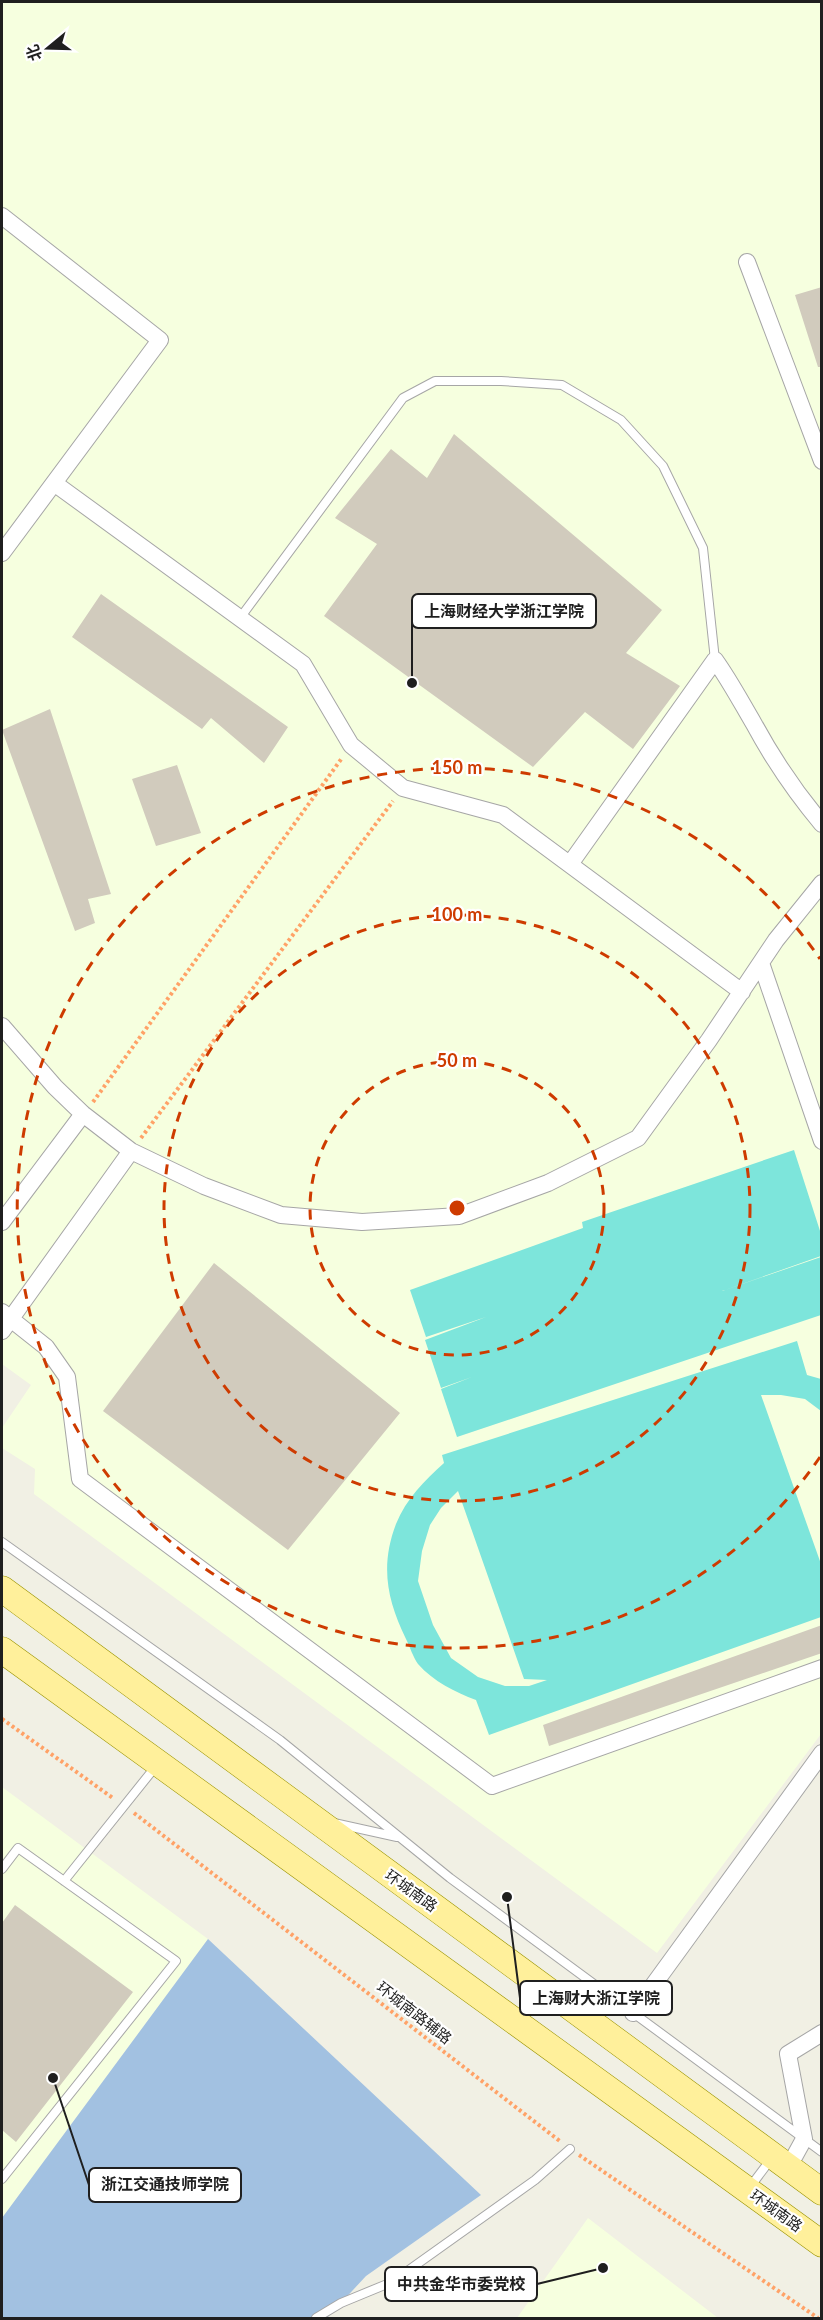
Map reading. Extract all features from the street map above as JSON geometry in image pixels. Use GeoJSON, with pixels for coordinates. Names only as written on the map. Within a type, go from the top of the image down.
{"type":"FeatureCollection","features":[{"type":"Feature","properties":{"kind":"main road","name":"环城南路"},"geometry":{"type":"LineString","coordinates":[[2,1589],[822,2192]]}},
{"type":"Feature","properties":{"kind":"main road","name":"环城南路"},"geometry":{"type":"LineString","coordinates":[[2,1650],[822,2244]]}},
{"type":"Feature","properties":{"kind":"street"},"geometry":{"type":"LineString","coordinates":[[2,216],[160,340],[2,553]]}},
{"type":"Feature","properties":{"kind":"street"},"geometry":{"type":"LineString","coordinates":[[747,262],[822,461]]}},
{"type":"Feature","properties":{"kind":"street"},"geometry":{"type":"LineString","coordinates":[[54,483],[303,663],[351,745],[403,788],[503,815],[742,992]]}},
{"type":"Feature","properties":{"kind":"street"},"geometry":{"type":"LineString","coordinates":[[570,864],[715,660],[734,686],[755,725],[802,800],[822,824]]}},
{"type":"Feature","properties":{"kind":"street"},"geometry":{"type":"LineString","coordinates":[[2,1026],[55,1088],[83,1114],[131,1150],[204,1186],[281,1215],[362,1222],[459,1216],[548,1183],[638,1138],[761,963],[822,883]]}},
{"type":"Feature","properties":{"kind":"street"},"geometry":{"type":"LineString","coordinates":[[761,963],[822,1141]]}},
{"type":"Feature","properties":{"kind":"street"},"geometry":{"type":"LineString","coordinates":[[2,1222],[83,1114]]}},
{"type":"Feature","properties":{"kind":"street"},"geometry":{"type":"LineString","coordinates":[[131,1150],[5,1320],[46,1347],[67,1377],[80,1479],[492,1786],[822,1668]]}},
{"type":"Feature","properties":{"kind":"street"},"geometry":{"type":"LineString","coordinates":[[633,2013],[822,1754]]}},
{"type":"Feature","properties":{"kind":"street"},"geometry":{"type":"LineString","coordinates":[[780,2162],[804,2139],[788,2054],[822,2033]]}},
{"type":"Feature","properties":{"kind":"lane"},"geometry":{"type":"LineString","coordinates":[[240,618],[403,398],[435,381],[501,381],[562,385],[621,420],[663,466],[703,548],[715,660]]}},
{"type":"Feature","properties":{"kind":"lane"},"geometry":{"type":"LineString","coordinates":[[2,1542],[280,1740],[450,1878],[822,2152]]}},
{"type":"Feature","properties":{"kind":"lane"},"geometry":{"type":"LineString","coordinates":[[64,1881],[158,1763]]}},
{"type":"Feature","properties":{"kind":"lane"},"geometry":{"type":"LineString","coordinates":[[312,1818],[400,1838]]}},
{"type":"Feature","properties":{"kind":"lane"},"geometry":{"type":"LineString","coordinates":[[2,1869],[18,1848],[176,1961],[2,2179]]}},
{"type":"Feature","properties":{"kind":"lane"},"geometry":{"type":"LineString","coordinates":[[316,2319],[341,2303],[392,2282],[536,2180],[570,2149]]}},
{"type":"Feature","properties":{"kind":"lane"},"geometry":{"type":"LineString","coordinates":[[748,2190],[780,2162]]}},
{"type":"Feature","properties":{"kind":"path"},"geometry":{"type":"LineString","coordinates":[[83,1114],[351,745]]}},
{"type":"Feature","properties":{"kind":"path"},"geometry":{"type":"LineString","coordinates":[[131,1150],[403,788]]}},
{"type":"Feature","properties":{"kind":"path","name":"环城南路辅路"},"geometry":{"type":"LineString","coordinates":[[2,1719],[124,1806],[570,2149],[818,2319]]}},
{"type":"Feature","properties":{"kind":"shaded area"},"geometry":{"type":"Polygon","coordinates":[[[2,2],[821,2],[821,1734],[657,1953],[34,1494],[35,1469],[2,1448],[2,1428],[31,1385],[2,1364],[2,2]]]}},
{"type":"Feature","properties":{"kind":"shaded area"},"geometry":{"type":"Polygon","coordinates":[[[794,1150],[821,1234],[821,1256],[722,1291],[821,1257],[821,1315],[457,1437],[441,1389],[472,1377],[441,1388],[425,1340],[486,1317],[426,1337],[410,1290],[583,1228],[582,1222],[794,1150]]]}},
{"type":"Feature","properties":{"kind":"shaded area"},"geometry":{"type":"Polygon","coordinates":[[[797,1341],[807,1375],[821,1379],[821,1411],[805,1399],[781,1395],[761,1395],[821,1564],[821,1617],[489,1735],[476,1700],[445,1686],[418,1664],[399,1625],[390,1597],[388,1554],[396,1524],[405,1506],[417,1490],[444,1463],[442,1455],[797,1341]],[[458,1491],[441,1508],[430,1525],[422,1551],[418,1581],[433,1625],[451,1658],[478,1677],[505,1686],[529,1686],[547,1680],[524,1679],[458,1491]]]}},
{"type":"Feature","properties":{"kind":"shaded area"},"geometry":{"type":"Polygon","coordinates":[[[2,1787],[208,1939],[2,2218],[2,1787]]]}},
{"type":"Feature","properties":{"kind":"shaded area"},"geometry":{"type":"Polygon","coordinates":[[[208,1939],[481,2195],[366,2276],[327,2318],[2,2318],[2,2218],[208,1939]]]}},
{"type":"Feature","properties":{"kind":"shaded area"},"geometry":{"type":"Polygon","coordinates":[[[588,2218],[718,2318],[517,2318],[588,2218]]]}},
{"type":"Feature","properties":{"kind":"building"},"geometry":{"type":"Polygon","coordinates":[[[822,287],[822,367],[818,367],[795,295],[822,287]]]}},
{"type":"Feature","properties":{"kind":"building"},"geometry":{"type":"Polygon","coordinates":[[[454,434],[662,610],[626,653],[680,686],[633,749],[585,712],[533,767],[324,616],[377,544],[335,518],[391,449],[427,478],[454,434]]]}},
{"type":"Feature","properties":{"kind":"building"},"geometry":{"type":"Polygon","coordinates":[[[101,594],[288,727],[264,763],[211,718],[202,729],[72,637],[101,594]]]}},
{"type":"Feature","properties":{"kind":"building"},"geometry":{"type":"Polygon","coordinates":[[[50,709],[111,894],[88,899],[95,923],[75,931],[2,730],[50,709]]]}},
{"type":"Feature","properties":{"kind":"building"},"geometry":{"type":"Polygon","coordinates":[[[177,765],[201,833],[156,846],[132,779],[177,765]]]}},
{"type":"Feature","properties":{"kind":"building"},"geometry":{"type":"Polygon","coordinates":[[[214,1263],[400,1413],[288,1550],[103,1411],[214,1263]]]}},
{"type":"Feature","properties":{"kind":"building"},"geometry":{"type":"Polygon","coordinates":[[[822,1625],[822,1653],[549,1746],[543,1725],[822,1625]]]}},
{"type":"Feature","properties":{"kind":"building"},"geometry":{"type":"Polygon","coordinates":[[[15,1905],[133,1992],[16,2142],[2,2130],[2,1923],[15,1905]]]}},
{"type":"Feature","properties":{"kind":"place","name":"上海财经大学浙江学院"},"geometry":{"type":"Point","coordinates":[412,683]}},
{"type":"Feature","properties":{"kind":"place","name":"上海财大浙江学院"},"geometry":{"type":"Point","coordinates":[507,1897]}},
{"type":"Feature","properties":{"kind":"place","name":"浙江交通技师学院"},"geometry":{"type":"Point","coordinates":[53,2078]}},
{"type":"Feature","properties":{"kind":"place","name":"中共金华市委党校"},"geometry":{"type":"Point","coordinates":[603,2268]}}]}
